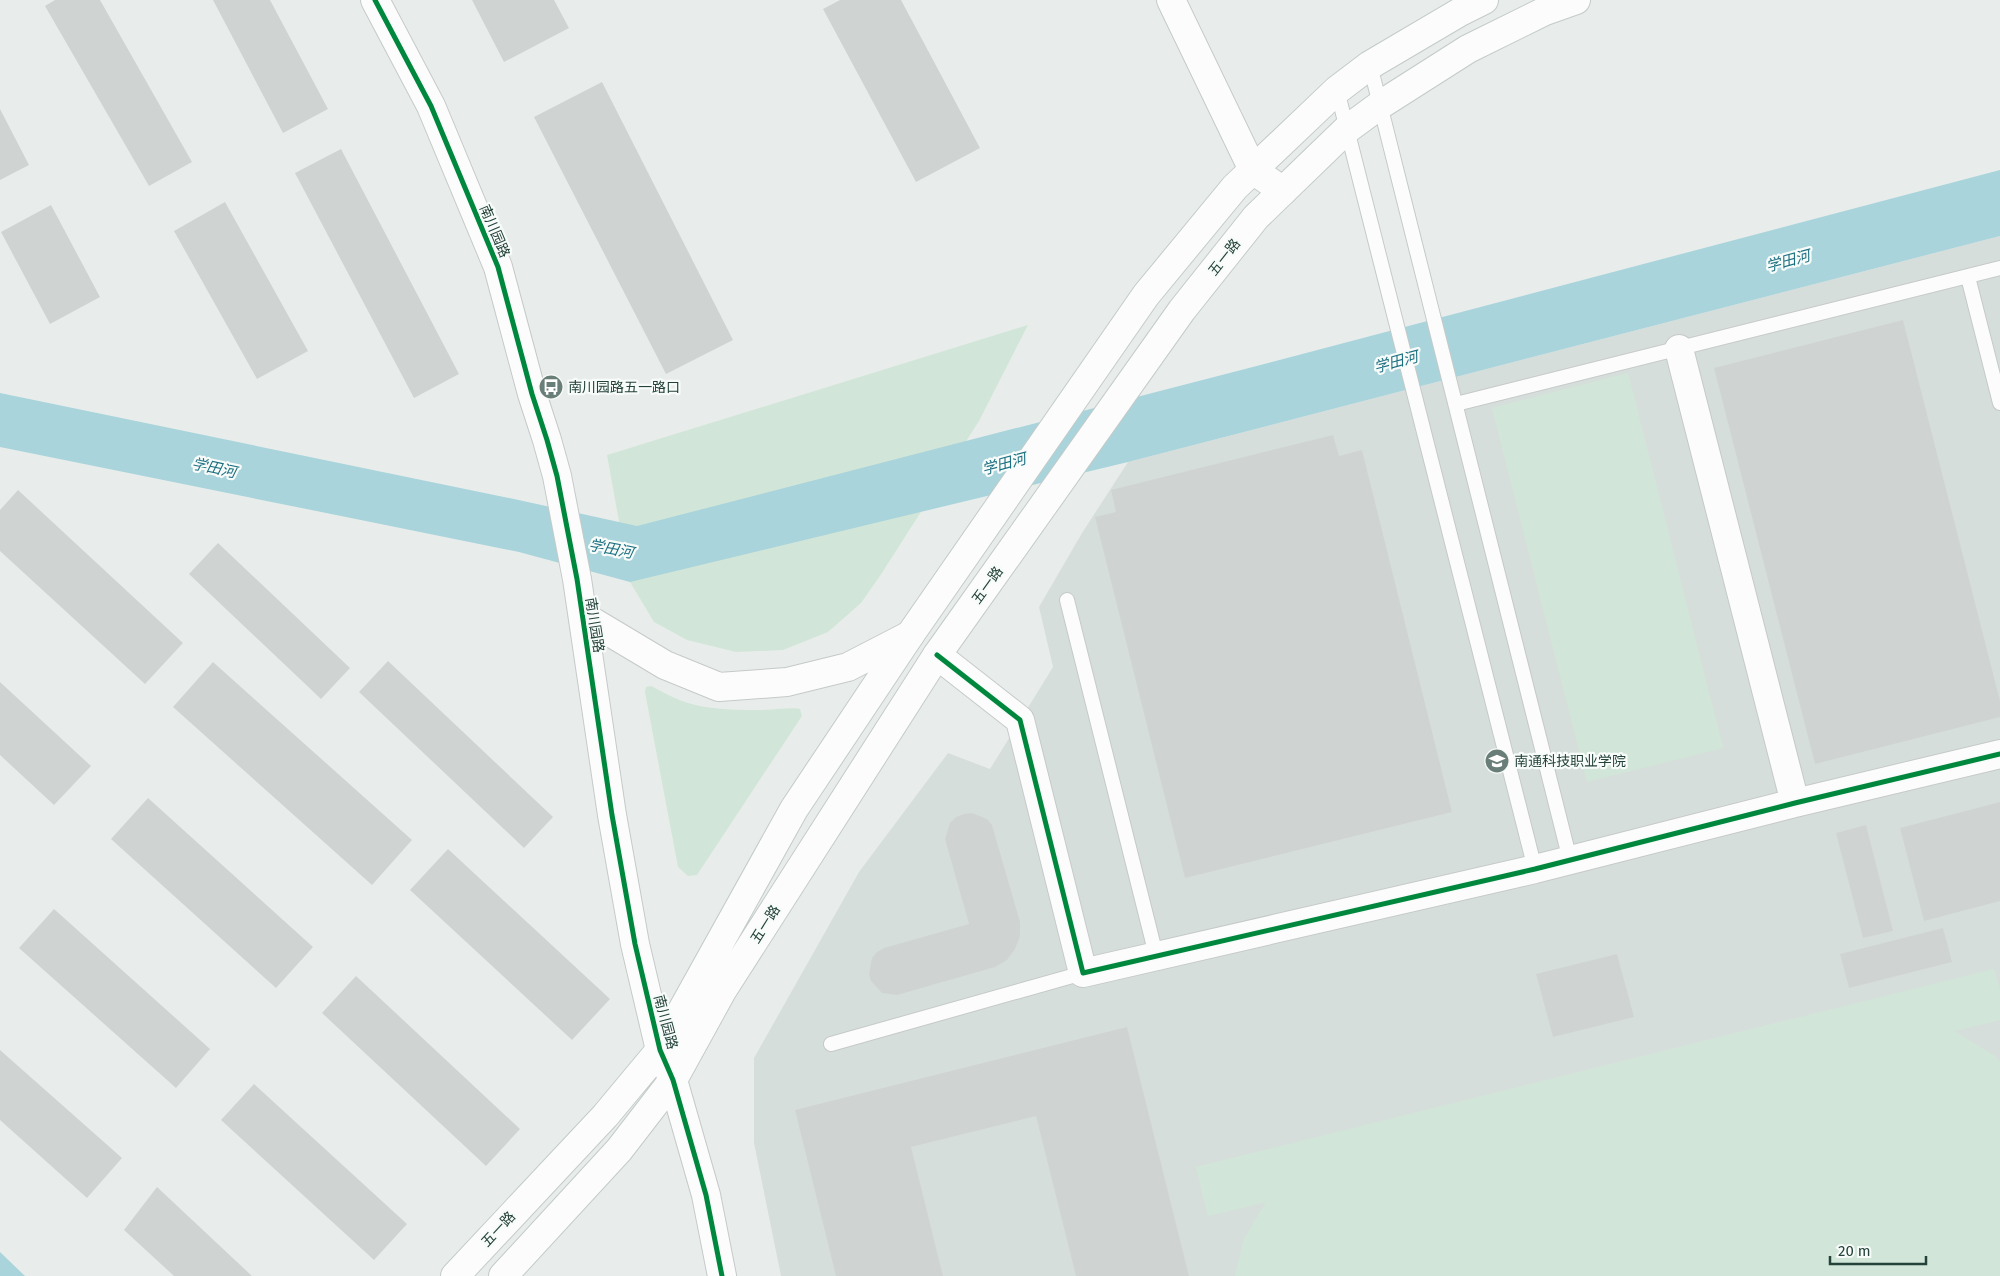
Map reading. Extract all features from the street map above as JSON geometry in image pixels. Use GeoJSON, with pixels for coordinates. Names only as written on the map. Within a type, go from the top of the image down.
{"type":"FeatureCollection","features":[{"type":"Feature","properties":{"kind":"street","name":"南川园路"},"geometry":{"type":"LineString","coordinates":[[375,0],[431,106],[498,267],[532,394],[557,476],[577,579],[615,833],[635,944],[660,1050],[672,1080],[706,1195],[722,1276]]}},
{"type":"Feature","properties":{"kind":"street"},"geometry":{"type":"LineString","coordinates":[[1171,0],[1253,170],[1283,191]]}},
{"type":"Feature","properties":{"kind":"street","name":"五一路"},"geometry":{"type":"LineString","coordinates":[[455,1276],[605,1116],[660,1050],[794,809],[910,635],[1146,295],[1235,187],[1337,90],[1370,64],[1484,0]]}},
{"type":"Feature","properties":{"kind":"street","name":"五一路"},"geometry":{"type":"LineString","coordinates":[[503,1276],[619,1150],[672,1080],[722,991],[937,655],[1182,310],[1256,217],[1346,130],[1380,105],[1468,49],[1545,11],[1576,0]]}},
{"type":"Feature","properties":{"kind":"street"},"geometry":{"type":"LineString","coordinates":[[1679,350],[1795,803]]}},
{"type":"Feature","properties":{"kind":"street"},"geometry":{"type":"LineString","coordinates":[[583,616],[665,665],[719,687],[786,682],[848,667],[910,635]]}},
{"type":"Feature","properties":{"kind":"street"},"geometry":{"type":"LineString","coordinates":[[937,655],[1020,720],[1083,972],[1535,869],[1795,803],[2000,754]]}},
{"type":"Feature","properties":{"kind":"lane"},"geometry":{"type":"LineString","coordinates":[[1370,64],[1570,860]]}},
{"type":"Feature","properties":{"kind":"lane"},"geometry":{"type":"LineString","coordinates":[[1337,90],[1535,869]]}},
{"type":"Feature","properties":{"kind":"lane"},"geometry":{"type":"LineString","coordinates":[[1456,404],[1679,350],[2000,268]]}},
{"type":"Feature","properties":{"kind":"lane"},"geometry":{"type":"LineString","coordinates":[[1968,277],[2000,403]]}},
{"type":"Feature","properties":{"kind":"lane"},"geometry":{"type":"LineString","coordinates":[[1067,600],[1156,955]]}},
{"type":"Feature","properties":{"kind":"lane"},"geometry":{"type":"LineString","coordinates":[[831,1044],[1083,972]]}},
{"type":"Feature","properties":{"kind":"shaded area","name":"南通科技职业学院"},"geometry":{"type":"Polygon","coordinates":[[[2000,236],[2000,1276],[781,1276],[754,1143],[754,1058],[859,872],[948,753],[990,769],[1053,667],[1039,607],[1082,533],[1128,462],[2000,236]]]}},
{"type":"Feature","properties":{"kind":"green space"},"geometry":{"type":"Polygon","coordinates":[[[1028,325],[979,421],[880,576],[861,603],[828,632],[783,650],[736,652],[687,640],[654,622],[630,582],[607,455],[1028,325]]]}},
{"type":"Feature","properties":{"kind":"green space"},"geometry":{"type":"Polygon","coordinates":[[[1628,373],[1723,748],[1587,782],[1492,408],[1628,373]]]}},
{"type":"Feature","properties":{"kind":"green space"},"geometry":{"type":"Polygon","coordinates":[[[651,686],[694,705],[739,710],[796,708],[800,709],[802,716],[697,875],[688,876],[678,867],[645,692],[646,687],[651,686]]]}},
{"type":"Feature","properties":{"kind":"green space"},"geometry":{"type":"Polygon","coordinates":[[[1994,969],[2000,991],[2000,1020],[1954,1031],[1995,1056],[2000,1062],[2000,1276],[1235,1276],[1244,1239],[1266,1202],[1208,1216],[1196,1167],[1994,969]]]}},
{"type":"Feature","properties":{"kind":"water","name":"学田河"},"geometry":{"type":"Polygon","coordinates":[[[2000,170],[2000,236],[1128,462],[630,582],[519,552],[0,447],[0,393],[637,526],[1245,369],[2000,170]]]}},
{"type":"Feature","properties":{"kind":"water"},"geometry":{"type":"Polygon","coordinates":[[[0,1252],[25,1276],[0,1276],[0,1252]]]}},
{"type":"Feature","properties":{"kind":"building"},"geometry":{"type":"Polygon","coordinates":[[[55,0],[100,0],[192,162],[149,186],[45,6],[55,0]]]}},
{"type":"Feature","properties":{"kind":"building"},"geometry":{"type":"Polygon","coordinates":[[[213,0],[270,0],[328,109],[283,133],[213,0]]]}},
{"type":"Feature","properties":{"kind":"building"},"geometry":{"type":"Polygon","coordinates":[[[472,0],[554,0],[569,28],[504,62],[472,0]]]}},
{"type":"Feature","properties":{"kind":"building"},"geometry":{"type":"Polygon","coordinates":[[[840,0],[901,0],[980,148],[916,182],[823,9],[840,0]]]}},
{"type":"Feature","properties":{"kind":"building"},"geometry":{"type":"Polygon","coordinates":[[[602,82],[733,340],[666,374],[534,117],[602,82]]]}},
{"type":"Feature","properties":{"kind":"building"},"geometry":{"type":"Polygon","coordinates":[[[0,109],[29,165],[0,180],[0,109]]]}},
{"type":"Feature","properties":{"kind":"building"},"geometry":{"type":"Polygon","coordinates":[[[341,149],[459,374],[414,398],[295,173],[341,149]]]}},
{"type":"Feature","properties":{"kind":"building"},"geometry":{"type":"Polygon","coordinates":[[[225,202],[308,351],[257,379],[174,231],[225,202]]]}},
{"type":"Feature","properties":{"kind":"building"},"geometry":{"type":"Polygon","coordinates":[[[51,205],[100,297],[50,324],[1,232],[51,205]]]}},
{"type":"Feature","properties":{"kind":"building"},"geometry":{"type":"Polygon","coordinates":[[[1903,320],[2000,701],[2000,717],[1815,764],[1714,368],[1903,320]]]}},
{"type":"Feature","properties":{"kind":"building"},"geometry":{"type":"Polygon","coordinates":[[[1333,435],[1339,456],[1362,450],[1452,812],[1185,878],[1095,517],[1116,512],[1111,490],[1333,435]]]}},
{"type":"Feature","properties":{"kind":"building"},"geometry":{"type":"Polygon","coordinates":[[[18,490],[183,643],[145,684],[0,551],[0,510],[18,490]]]}},
{"type":"Feature","properties":{"kind":"building"},"geometry":{"type":"Polygon","coordinates":[[[218,543],[350,668],[321,699],[189,574],[218,543]]]}},
{"type":"Feature","properties":{"kind":"building"},"geometry":{"type":"Polygon","coordinates":[[[388,661],[553,817],[524,848],[359,692],[388,661]]]}},
{"type":"Feature","properties":{"kind":"building"},"geometry":{"type":"Polygon","coordinates":[[[213,662],[412,840],[372,885],[173,707],[213,662]]]}},
{"type":"Feature","properties":{"kind":"building"},"geometry":{"type":"Polygon","coordinates":[[[0,682],[91,766],[54,805],[0,755],[0,682]]]}},
{"type":"Feature","properties":{"kind":"building"},"geometry":{"type":"Polygon","coordinates":[[[148,798],[313,947],[276,988],[111,839],[148,798]]]}},
{"type":"Feature","properties":{"kind":"building"},"geometry":{"type":"Polygon","coordinates":[[[2000,802],[2000,901],[1924,921],[1900,828],[2000,802]]]}},
{"type":"Feature","properties":{"kind":"building"},"geometry":{"type":"Polygon","coordinates":[[[972,813],[987,819],[992,825],[1020,922],[1020,936],[1015,949],[1007,960],[995,967],[897,995],[882,993],[871,981],[869,974],[872,958],[877,952],[884,948],[969,924],[945,839],[950,823],[956,817],[972,813]]]}},
{"type":"Feature","properties":{"kind":"building"},"geometry":{"type":"Polygon","coordinates":[[[1866,825],[1893,931],[1863,938],[1836,833],[1866,825]]]}},
{"type":"Feature","properties":{"kind":"building"},"geometry":{"type":"Polygon","coordinates":[[[448,849],[610,999],[572,1040],[410,890],[448,849]]]}},
{"type":"Feature","properties":{"kind":"building"},"geometry":{"type":"Polygon","coordinates":[[[54,909],[210,1049],[176,1088],[19,948],[54,909]]]}},
{"type":"Feature","properties":{"kind":"building"},"geometry":{"type":"Polygon","coordinates":[[[1943,928],[1952,962],[1849,988],[1840,954],[1943,928]]]}},
{"type":"Feature","properties":{"kind":"building"},"geometry":{"type":"Polygon","coordinates":[[[1617,954],[1634,1017],[1553,1037],[1536,974],[1617,954]]]}},
{"type":"Feature","properties":{"kind":"building"},"geometry":{"type":"Polygon","coordinates":[[[356,976],[520,1129],[486,1166],[322,1013],[356,976]]]}},
{"type":"Feature","properties":{"kind":"building"},"geometry":{"type":"Polygon","coordinates":[[[1127,1027],[1189,1276],[1076,1276],[1036,1116],[911,1147],[943,1276],[836,1276],[795,1110],[1127,1027]]]}},
{"type":"Feature","properties":{"kind":"building"},"geometry":{"type":"Polygon","coordinates":[[[0,1050],[122,1158],[87,1198],[0,1120],[0,1050]]]}},
{"type":"Feature","properties":{"kind":"building"},"geometry":{"type":"Polygon","coordinates":[[[254,1084],[407,1224],[374,1260],[221,1120],[254,1084]]]}},
{"type":"Feature","properties":{"kind":"building"},"geometry":{"type":"Polygon","coordinates":[[[157,1187],[252,1276],[174,1276],[124,1230],[157,1187]]]}},
{"type":"Feature","properties":{"kind":"cycle path"},"geometry":{"type":"LineString","coordinates":[[375,0],[431,106],[498,267],[532,394],[557,476],[577,579],[612,815],[635,944],[660,1050],[673,1080],[706,1195],[722,1276]]}},
{"type":"Feature","properties":{"kind":"cycle path"},"geometry":{"type":"LineString","coordinates":[[937,655],[1020,720],[1083,973],[1535,869],[1795,803],[2000,754]]}},
{"type":"Feature","properties":{"kind":"place","name":"南川园路五一路口"},"geometry":{"type":"Point","coordinates":[551,387]}},
{"type":"Feature","properties":{"kind":"place","name":"南通科技职业学院"},"geometry":{"type":"Point","coordinates":[1497,761]}}]}
